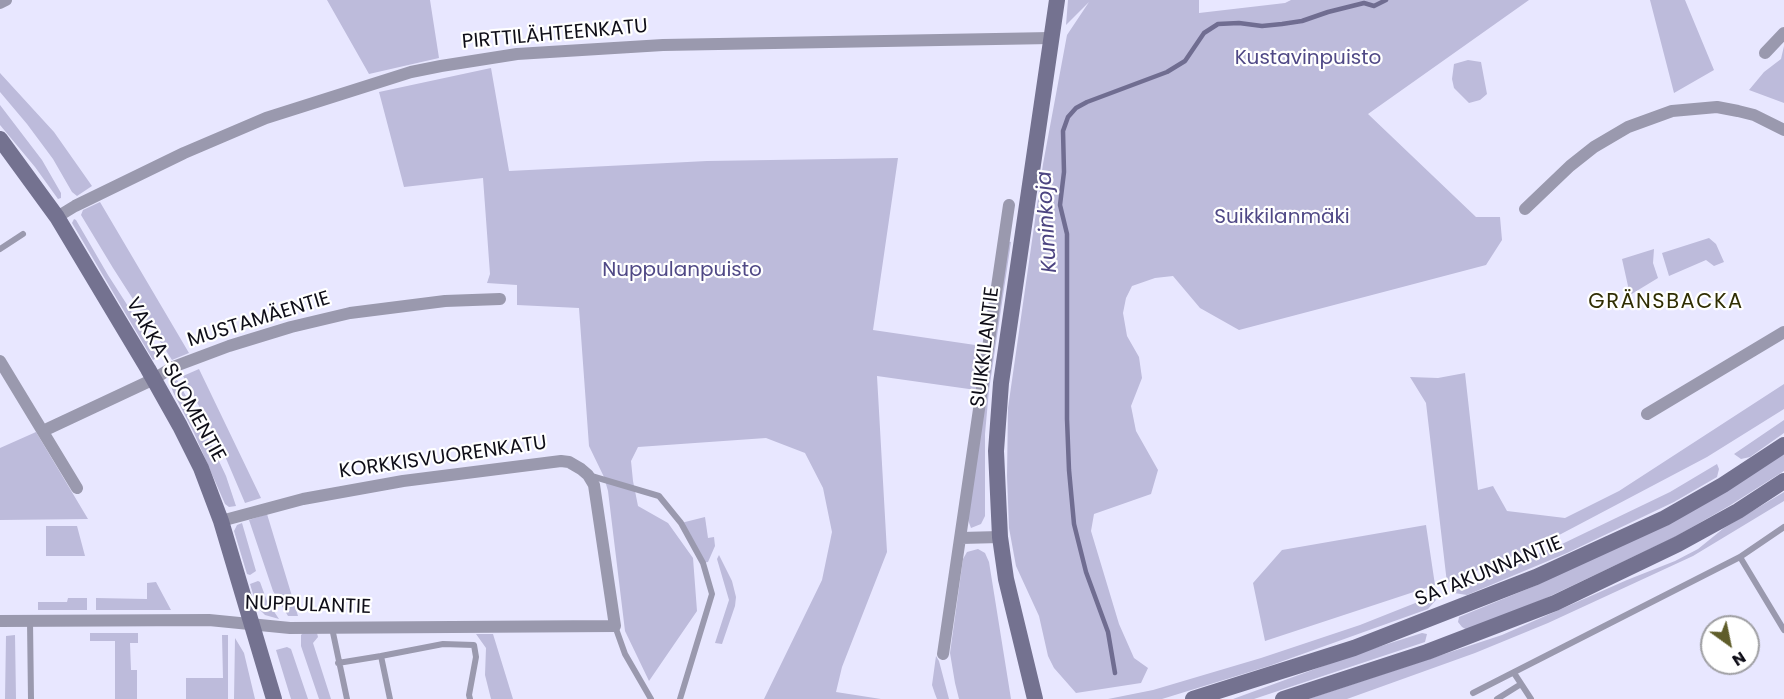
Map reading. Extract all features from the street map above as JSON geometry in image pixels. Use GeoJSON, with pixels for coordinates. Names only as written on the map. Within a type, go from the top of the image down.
{"type":"FeatureCollection","features":[{"type":"Feature","properties":{"kind":"main road","name":"SUIKKILANTIE"},"geometry":{"type":"LineString","coordinates":[[1035,699],[1006,579],[1000,537],[996,451],[1000,394],[1057,0]]}},
{"type":"Feature","properties":{"kind":"main road","name":"VAKKA-SUOMENTIE"},"geometry":{"type":"LineString","coordinates":[[0,139],[57,217],[154,379],[201,468],[221,521],[274,699]]}},
{"type":"Feature","properties":{"kind":"main road","name":"SATAKUNNANTIE"},"geometry":{"type":"LineString","coordinates":[[1193,699],[1354,648],[1536,577],[1665,518],[1723,485],[1784,445]]}},
{"type":"Feature","properties":{"kind":"main road"},"geometry":{"type":"LineString","coordinates":[[1283,699],[1447,645],[1555,603],[1678,544],[1738,511],[1784,481]]}},
{"type":"Feature","properties":{"kind":"street"},"geometry":{"type":"LineString","coordinates":[[0,3],[6,0]]}},
{"type":"Feature","properties":{"kind":"street"},"geometry":{"type":"LineString","coordinates":[[1765,52],[1784,33]]}},
{"type":"Feature","properties":{"kind":"street","name":"PIRTTILÄHTEENKATU"},"geometry":{"type":"LineString","coordinates":[[57,217],[184,153],[266,118],[411,72],[441,66],[518,54],[663,45],[1051,38]]}},
{"type":"Feature","properties":{"kind":"street"},"geometry":{"type":"LineString","coordinates":[[1525,209],[1570,166],[1594,147],[1628,127],[1661,114],[1688,108],[1717,107],[1754,115],[1784,130]]}},
{"type":"Feature","properties":{"kind":"street"},"geometry":{"type":"LineString","coordinates":[[943,654],[1009,205]]}},
{"type":"Feature","properties":{"kind":"street","name":"MUSTAMÄENTIE"},"geometry":{"type":"LineString","coordinates":[[43,431],[154,379],[173,367],[229,346],[291,327],[350,313],[445,301],[500,299]]}},
{"type":"Feature","properties":{"kind":"street"},"geometry":{"type":"LineString","coordinates":[[1647,414],[1784,332]]}},
{"type":"Feature","properties":{"kind":"street"},"geometry":{"type":"LineString","coordinates":[[0,361],[77,488]]}},
{"type":"Feature","properties":{"kind":"street","name":"KORKKISVUORENKATU"},"geometry":{"type":"LineString","coordinates":[[221,521],[303,499],[426,478],[561,461],[576,465],[588,475]]}},
{"type":"Feature","properties":{"kind":"street"},"geometry":{"type":"LineString","coordinates":[[588,475],[594,485],[615,626]]}},
{"type":"Feature","properties":{"kind":"street"},"geometry":{"type":"LineString","coordinates":[[961,538],[1000,537]]}},
{"type":"Feature","properties":{"kind":"street","name":"NUPPULANTIE"},"geometry":{"type":"LineString","coordinates":[[0,621],[209,620],[290,628],[615,626]]}},
{"type":"Feature","properties":{"kind":"lane"},"geometry":{"type":"LineString","coordinates":[[1009,205],[1026,207]]}},
{"type":"Feature","properties":{"kind":"lane"},"geometry":{"type":"LineString","coordinates":[[0,249],[23,234]]}},
{"type":"Feature","properties":{"kind":"lane"},"geometry":{"type":"LineString","coordinates":[[588,475],[659,496],[681,524],[703,563],[712,594],[680,699]]}},
{"type":"Feature","properties":{"kind":"lane"},"geometry":{"type":"LineString","coordinates":[[1473,693],[1740,557],[1784,526]]}},
{"type":"Feature","properties":{"kind":"lane"},"geometry":{"type":"LineString","coordinates":[[1740,557],[1784,630]]}},
{"type":"Feature","properties":{"kind":"lane"},"geometry":{"type":"LineString","coordinates":[[30,621],[31,699]]}},
{"type":"Feature","properties":{"kind":"lane"},"geometry":{"type":"LineString","coordinates":[[615,626],[626,654],[651,699]]}},
{"type":"Feature","properties":{"kind":"lane"},"geometry":{"type":"LineString","coordinates":[[332,628],[347,699]]}},
{"type":"Feature","properties":{"kind":"lane"},"geometry":{"type":"LineString","coordinates":[[338,663],[443,644],[474,645],[476,657],[470,699]]}},
{"type":"Feature","properties":{"kind":"lane"},"geometry":{"type":"LineString","coordinates":[[381,656],[390,699]]}},
{"type":"Feature","properties":{"kind":"lane"},"geometry":{"type":"LineString","coordinates":[[1514,673],[1531,699]]}},
{"type":"Feature","properties":{"kind":"lane"},"geometry":{"type":"LineString","coordinates":[[1497,699],[1521,684]]}},
{"type":"Feature","properties":{"kind":"green space"},"geometry":{"type":"Polygon","coordinates":[[[327,0],[430,0],[439,58],[369,74],[327,0]]]}},
{"type":"Feature","properties":{"kind":"green space"},"geometry":{"type":"Polygon","coordinates":[[[1068,0],[1199,0],[1199,13],[1285,3],[1291,0],[1529,0],[1368,114],[1476,217],[1500,217],[1502,240],[1486,265],[1239,330],[1200,308],[1173,276],[1155,278],[1132,286],[1126,298],[1123,313],[1127,336],[1139,357],[1142,378],[1131,406],[1136,431],[1158,470],[1151,494],[1094,514],[1091,531],[1119,624],[1134,658],[1148,668],[1141,683],[1076,693],[1054,668],[1048,656],[1039,616],[1016,566],[1009,528],[1007,476],[1008,408],[1043,164],[1067,35],[1089,2],[1066,25],[1068,0]]]}},
{"type":"Feature","properties":{"kind":"green space"},"geometry":{"type":"Polygon","coordinates":[[[1650,0],[1685,0],[1714,70],[1674,93],[1650,0]]]}},
{"type":"Feature","properties":{"kind":"green space"},"geometry":{"type":"Polygon","coordinates":[[[1784,46],[1784,103],[1749,90],[1764,72],[1781,59],[1784,46]]]}},
{"type":"Feature","properties":{"kind":"green space"},"geometry":{"type":"Polygon","coordinates":[[[1468,60],[1481,62],[1487,94],[1480,100],[1469,103],[1454,88],[1452,79],[1454,64],[1468,60]]]}},
{"type":"Feature","properties":{"kind":"green space","name":"Nuppulanpuisto"},"geometry":{"type":"Polygon","coordinates":[[[491,68],[509,171],[707,161],[898,158],[873,330],[982,346],[976,390],[877,376],[887,552],[842,667],[836,692],[881,699],[764,699],[822,580],[832,532],[823,488],[805,453],[766,438],[638,447],[631,461],[638,506],[668,523],[693,558],[697,611],[649,681],[625,631],[608,491],[589,446],[579,308],[517,305],[517,285],[487,283],[490,274],[483,178],[404,187],[379,92],[491,68]]]}},
{"type":"Feature","properties":{"kind":"green space"},"geometry":{"type":"Polygon","coordinates":[[[0,73],[54,132],[92,186],[77,196],[72,192],[53,159],[0,92],[0,73]]]}},
{"type":"Feature","properties":{"kind":"green space"},"geometry":{"type":"Polygon","coordinates":[[[0,105],[42,160],[61,193],[61,198],[58,199],[0,125],[0,105]]]}},
{"type":"Feature","properties":{"kind":"green space"},"geometry":{"type":"Polygon","coordinates":[[[100,202],[189,353],[172,360],[81,215],[83,210],[100,202]]]}},
{"type":"Feature","properties":{"kind":"green space"},"geometry":{"type":"Polygon","coordinates":[[[74,219],[160,356],[153,360],[72,223],[74,219]]]}},
{"type":"Feature","properties":{"kind":"green space"},"geometry":{"type":"Polygon","coordinates":[[[1709,238],[1716,244],[1724,262],[1714,266],[1706,260],[1669,276],[1662,253],[1709,238]]]}},
{"type":"Feature","properties":{"kind":"green space"},"geometry":{"type":"Polygon","coordinates":[[[1006,241],[1011,242],[989,390],[985,434],[985,516],[981,524],[971,528],[968,520],[1006,241]]]}},
{"type":"Feature","properties":{"kind":"green space"},"geometry":{"type":"Polygon","coordinates":[[[1654,249],[1653,263],[1658,278],[1630,295],[1622,259],[1654,249]]]}},
{"type":"Feature","properties":{"kind":"green space"},"geometry":{"type":"Polygon","coordinates":[[[199,369],[261,498],[245,503],[222,449],[183,376],[199,369]]]}},
{"type":"Feature","properties":{"kind":"green space"},"geometry":{"type":"Polygon","coordinates":[[[1465,373],[1478,490],[1493,486],[1507,511],[1565,518],[1619,491],[1784,384],[1784,409],[1707,457],[1544,543],[1447,583],[1426,403],[1410,377],[1438,378],[1465,373]]]}},
{"type":"Feature","properties":{"kind":"green space"},"geometry":{"type":"Polygon","coordinates":[[[176,378],[226,476],[236,506],[229,507],[225,504],[173,392],[170,383],[176,378]]]}},
{"type":"Feature","properties":{"kind":"green space"},"geometry":{"type":"Polygon","coordinates":[[[1784,420],[1784,433],[1750,457],[1741,459],[1734,454],[1784,420]]]}},
{"type":"Feature","properties":{"kind":"green space"},"geometry":{"type":"Polygon","coordinates":[[[36,432],[88,519],[0,520],[0,448],[36,432]]]}},
{"type":"Feature","properties":{"kind":"green space"},"geometry":{"type":"Polygon","coordinates":[[[1784,454],[1784,471],[1675,537],[1544,599],[1467,630],[1458,622],[1459,617],[1537,585],[1784,454]]]}},
{"type":"Feature","properties":{"kind":"green space"},"geometry":{"type":"Polygon","coordinates":[[[1717,464],[1719,469],[1717,477],[1674,502],[1567,553],[1467,595],[1454,593],[1453,589],[1562,544],[1670,492],[1717,464]]]}},
{"type":"Feature","properties":{"kind":"green space"},"geometry":{"type":"Polygon","coordinates":[[[1784,492],[1784,501],[1693,556],[1548,623],[1475,653],[1347,699],[1308,699],[1502,635],[1675,561],[1698,549],[1724,528],[1784,492]]]}},
{"type":"Feature","properties":{"kind":"green space"},"geometry":{"type":"Polygon","coordinates":[[[267,514],[298,616],[288,616],[273,591],[249,520],[267,514]]]}},
{"type":"Feature","properties":{"kind":"green space"},"geometry":{"type":"Polygon","coordinates":[[[705,517],[708,538],[714,537],[715,546],[708,562],[703,563],[681,523],[705,517]]]}},
{"type":"Feature","properties":{"kind":"green space"},"geometry":{"type":"Polygon","coordinates":[[[242,523],[256,571],[250,575],[247,574],[234,531],[237,525],[242,523]]]}},
{"type":"Feature","properties":{"kind":"green space"},"geometry":{"type":"Polygon","coordinates":[[[1426,525],[1435,585],[1265,641],[1253,583],[1282,550],[1426,525]]]}},
{"type":"Feature","properties":{"kind":"green space"},"geometry":{"type":"Polygon","coordinates":[[[46,526],[77,526],[85,556],[46,556],[46,526]]]}},
{"type":"Feature","properties":{"kind":"green space"},"geometry":{"type":"Polygon","coordinates":[[[978,549],[985,553],[989,562],[1011,699],[959,699],[955,683],[950,653],[963,559],[967,552],[978,549]]]}},
{"type":"Feature","properties":{"kind":"green space"},"geometry":{"type":"Polygon","coordinates":[[[719,555],[732,581],[736,597],[722,644],[715,643],[729,600],[717,559],[719,555]]]}},
{"type":"Feature","properties":{"kind":"green space"},"geometry":{"type":"Polygon","coordinates":[[[258,581],[279,619],[265,615],[257,607],[250,584],[258,581]]]}},
{"type":"Feature","properties":{"kind":"green space"},"geometry":{"type":"Polygon","coordinates":[[[156,582],[171,610],[96,610],[96,598],[147,599],[147,583],[156,582]]]}},
{"type":"Feature","properties":{"kind":"green space"},"geometry":{"type":"Polygon","coordinates":[[[1433,596],[1436,600],[1428,609],[1269,666],[1162,699],[1108,699],[1153,690],[1261,658],[1360,625],[1433,596]]]}},
{"type":"Feature","properties":{"kind":"green space"},"geometry":{"type":"Polygon","coordinates":[[[68,598],[87,598],[87,610],[38,610],[38,602],[67,602],[68,598]]]}},
{"type":"Feature","properties":{"kind":"green space"},"geometry":{"type":"Polygon","coordinates":[[[90,633],[138,633],[138,643],[130,643],[131,670],[137,670],[137,699],[115,699],[115,641],[90,641],[90,633]]]}},
{"type":"Feature","properties":{"kind":"green space"},"geometry":{"type":"Polygon","coordinates":[[[303,633],[317,633],[318,637],[313,643],[331,699],[319,699],[301,646],[303,633]]]}},
{"type":"Feature","properties":{"kind":"green space"},"geometry":{"type":"Polygon","coordinates":[[[1422,633],[1427,634],[1425,642],[1254,699],[1233,699],[1356,654],[1422,633]]]}},
{"type":"Feature","properties":{"kind":"green space"},"geometry":{"type":"Polygon","coordinates":[[[476,634],[493,634],[513,699],[491,699],[485,675],[486,648],[476,634]]]}},
{"type":"Feature","properties":{"kind":"green space"},"geometry":{"type":"Polygon","coordinates":[[[15,635],[16,699],[5,699],[6,636],[15,635]]]}},
{"type":"Feature","properties":{"kind":"green space"},"geometry":{"type":"Polygon","coordinates":[[[222,635],[228,635],[228,699],[186,699],[186,678],[223,678],[222,635]]]}},
{"type":"Feature","properties":{"kind":"green space"},"geometry":{"type":"Polygon","coordinates":[[[235,638],[244,653],[255,699],[234,699],[235,638]]]}},
{"type":"Feature","properties":{"kind":"green space"},"geometry":{"type":"Polygon","coordinates":[[[287,647],[291,649],[308,699],[291,699],[276,650],[287,647]]]}},
{"type":"Feature","properties":{"kind":"green space"},"geometry":{"type":"Polygon","coordinates":[[[936,656],[949,699],[937,699],[932,685],[936,656]]]}},
{"type":"Feature","properties":{"kind":"waterway","name":"Kuninkoja"},"geometry":{"type":"LineString","coordinates":[[1115,673],[1108,632],[1086,572],[1074,524],[1069,470],[1067,234],[1060,205],[1064,172],[1063,131],[1068,117],[1076,108],[1087,102],[1167,72],[1185,61],[1204,33],[1218,24],[1239,23],[1262,26],[1282,24],[1302,21],[1364,3],[1374,6],[1386,0]]}},
{"type":"Feature","properties":{"kind":"district","name":"GRÄNSBACKA"},"geometry":{"type":"Point","coordinates":[1666,303]}},
{"type":"Feature","properties":{"kind":"park label","name":"Kustavinpuisto"},"geometry":{"type":"Point","coordinates":[1308,59]}},
{"type":"Feature","properties":{"kind":"park label","name":"Suikkilanmäki"},"geometry":{"type":"Point","coordinates":[1282,218]}}]}
